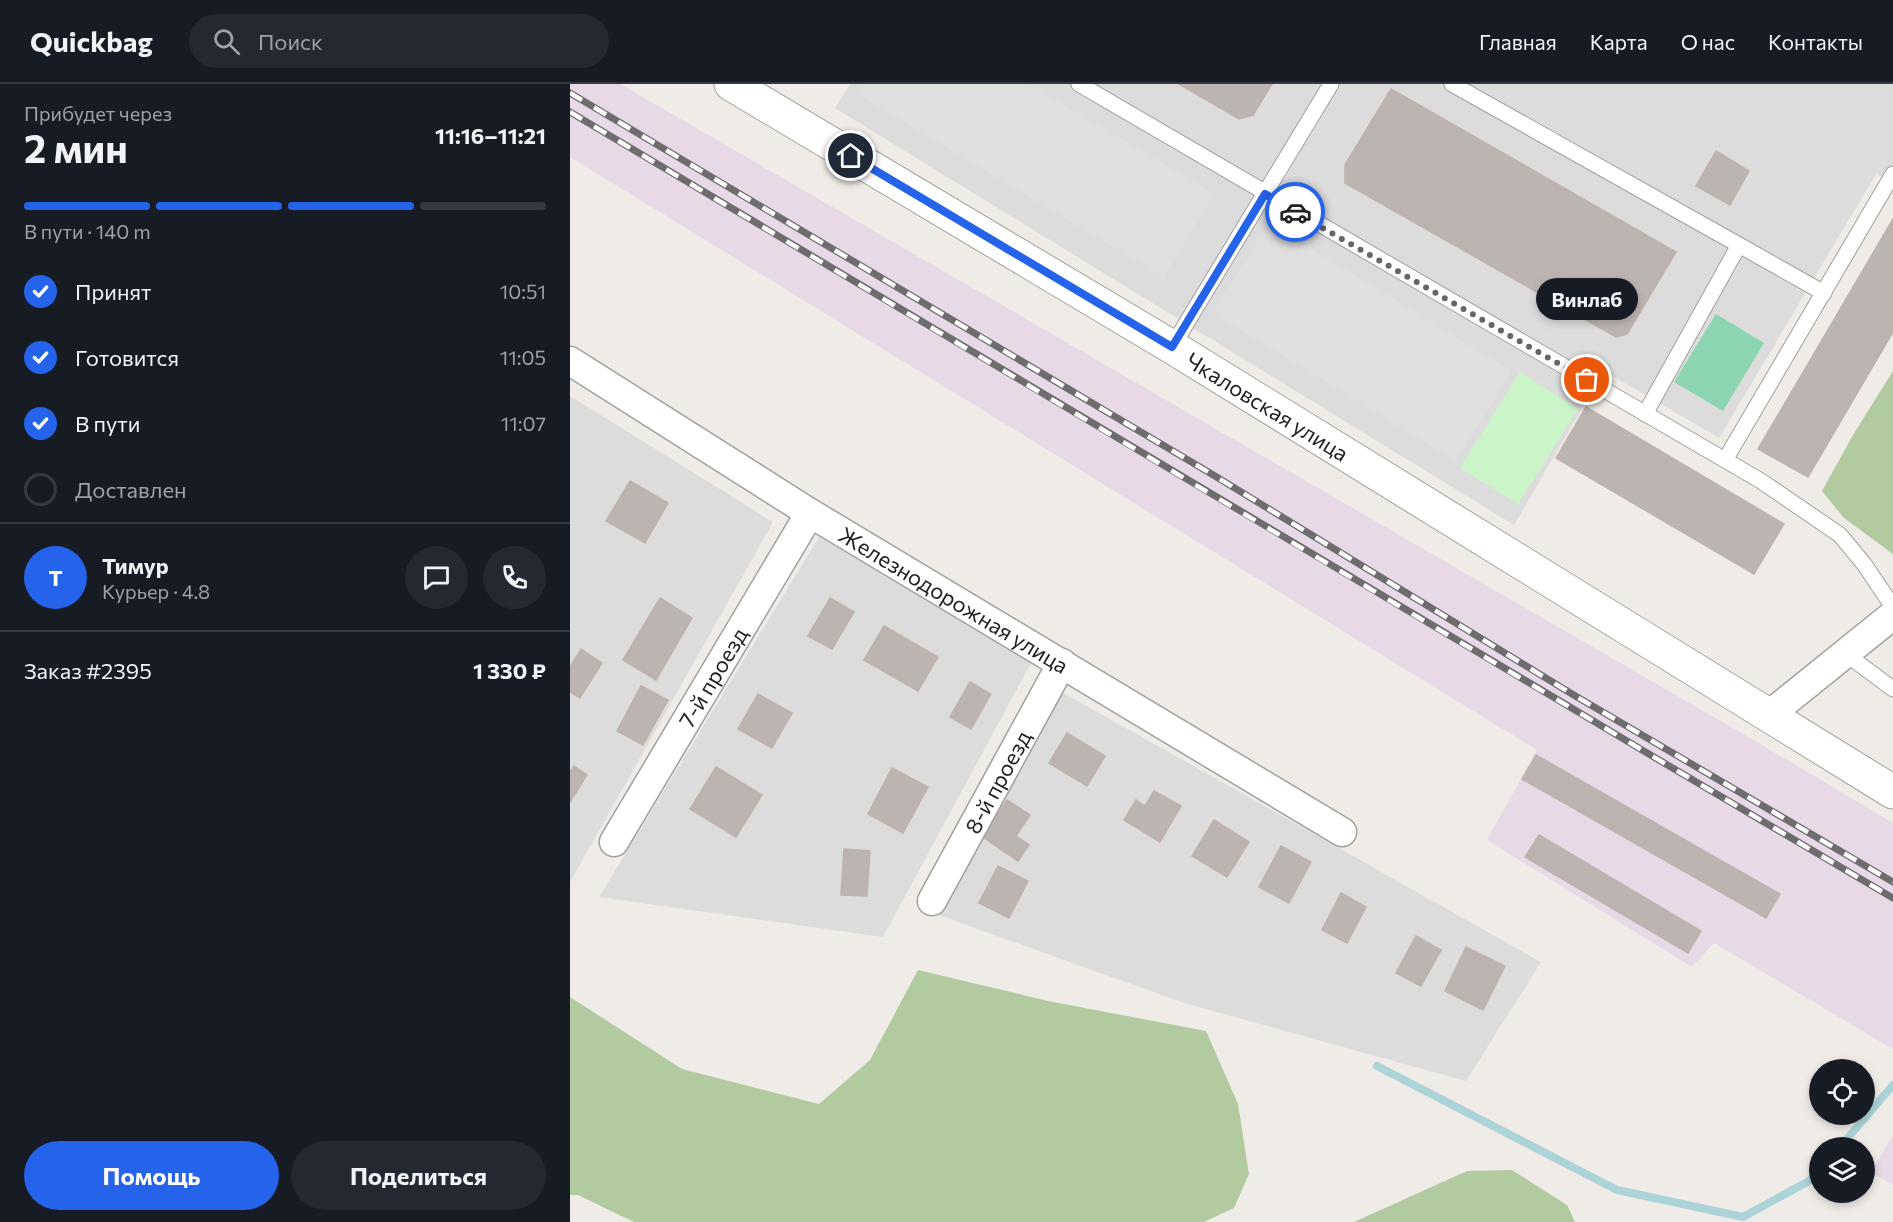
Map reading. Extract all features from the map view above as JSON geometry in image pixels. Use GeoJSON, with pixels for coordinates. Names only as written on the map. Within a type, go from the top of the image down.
{"type":"FeatureCollection","features":[{"type":"Feature","properties":{"kind":"street","name":"Чкаловская улица"},"geometry":{"type":"LineString","coordinates":[[731,84],[1172,347],[1893,792]]}},
{"type":"Feature","properties":{"kind":"street","name":"Железнодорожная улица"},"geometry":{"type":"LineString","coordinates":[[570,361],[810,513],[1342,832]]}},
{"type":"Feature","properties":{"kind":"street","name":"7-й проезд"},"geometry":{"type":"LineString","coordinates":[[614,842],[810,513]]}},
{"type":"Feature","properties":{"kind":"street"},"geometry":{"type":"LineString","coordinates":[[1769,715],[1893,615]]}},
{"type":"Feature","properties":{"kind":"street","name":"8-й проезд"},"geometry":{"type":"LineString","coordinates":[[932,901],[1062,663]]}},
{"type":"Feature","properties":{"kind":"lane"},"geometry":{"type":"LineString","coordinates":[[1079,84],[1761,481],[1840,535],[1864,564],[1893,608]]}},
{"type":"Feature","properties":{"kind":"lane"},"geometry":{"type":"LineString","coordinates":[[1172,347],[1331,84]]}},
{"type":"Feature","properties":{"kind":"lane"},"geometry":{"type":"LineString","coordinates":[[1452,84],[1824,293]]}},
{"type":"Feature","properties":{"kind":"lane"},"geometry":{"type":"LineString","coordinates":[[1725,460],[1893,174]]}},
{"type":"Feature","properties":{"kind":"lane"},"geometry":{"type":"LineString","coordinates":[[1645,414],[1739,245]]}},
{"type":"Feature","properties":{"kind":"lane"},"geometry":{"type":"LineString","coordinates":[[1846,654],[1893,689]]}},
{"type":"Feature","properties":{"kind":"shaded area"},"geometry":{"type":"Polygon","coordinates":[[[570,84],[620,84],[1893,823],[1893,1049],[1714,943],[1692,967],[1487,840],[1537,750],[570,157],[570,84]]]}},
{"type":"Feature","properties":{"kind":"shaded area"},"geometry":{"type":"Polygon","coordinates":[[[850,84],[1893,84],[1893,183],[1876,174],[1719,438],[1604,371],[1514,525],[835,108],[850,84]]]}},
{"type":"Feature","properties":{"kind":"shaded area"},"geometry":{"type":"Polygon","coordinates":[[[864,84],[1029,84],[1214,194],[1164,277],[858,94],[864,84]]]}},
{"type":"Feature","properties":{"kind":"shaded area"},"geometry":{"type":"Polygon","coordinates":[[[1269,223],[1512,371],[1456,461],[1213,313],[1269,223]]]}},
{"type":"Feature","properties":{"kind":"shaded area"},"geometry":{"type":"Polygon","coordinates":[[[570,396],[773,522],[570,882],[570,396]]]}},
{"type":"Feature","properties":{"kind":"shaded area"},"geometry":{"type":"Polygon","coordinates":[[[819,537],[1031,663],[883,937],[599,897],[819,537]]]}},
{"type":"Feature","properties":{"kind":"shaded area"},"geometry":{"type":"Polygon","coordinates":[[[1062,692],[1541,962],[1466,1081],[1184,1003],[939,915],[1062,692]]]}},
{"type":"Feature","properties":{"kind":"shaded area"},"geometry":{"type":"Polygon","coordinates":[[[1893,1135],[1893,1185],[1875,1174],[1875,1165],[1893,1135]]]}},
{"type":"Feature","properties":{"kind":"green space"},"geometry":{"type":"Polygon","coordinates":[[[1716,314],[1764,343],[1723,411],[1674,382],[1716,314]]]}},
{"type":"Feature","properties":{"kind":"green space"},"geometry":{"type":"Polygon","coordinates":[[[1893,371],[1893,554],[1844,518],[1822,491],[1853,435],[1893,371]]]}},
{"type":"Feature","properties":{"kind":"green space"},"geometry":{"type":"Polygon","coordinates":[[[1520,372],[1578,409],[1518,504],[1460,468],[1520,372]]]}},
{"type":"Feature","properties":{"kind":"green space"},"geometry":{"type":"Polygon","coordinates":[[[918,970],[1048,1001],[1206,1031],[1238,1104],[1249,1174],[1234,1208],[1204,1222],[634,1222],[578,1195],[570,1195],[570,997],[682,1069],[819,1104],[870,1060],[918,970]]]}},
{"type":"Feature","properties":{"kind":"green space"},"geometry":{"type":"Polygon","coordinates":[[[1512,1170],[1567,1205],[1575,1222],[1354,1222],[1467,1171],[1512,1170]]]}},
{"type":"Feature","properties":{"kind":"building"},"geometry":{"type":"Polygon","coordinates":[[[1179,84],[1272,84],[1253,115],[1239,119],[1179,84]]]}},
{"type":"Feature","properties":{"kind":"building"},"geometry":{"type":"Polygon","coordinates":[[[1391,89],[1676,252],[1627,334],[1616,337],[1345,183],[1345,165],[1391,89]]]}},
{"type":"Feature","properties":{"kind":"building"},"geometry":{"type":"Polygon","coordinates":[[[1716,151],[1749,171],[1730,205],[1696,186],[1716,151]]]}},
{"type":"Feature","properties":{"kind":"building"},"geometry":{"type":"Polygon","coordinates":[[[1893,219],[1893,332],[1808,477],[1758,449],[1893,219]]]}},
{"type":"Feature","properties":{"kind":"building"},"geometry":{"type":"Polygon","coordinates":[[[1586,407],[1784,524],[1754,574],[1556,458],[1586,407]]]}},
{"type":"Feature","properties":{"kind":"building"},"geometry":{"type":"Polygon","coordinates":[[[630,481],[668,503],[645,543],[606,521],[630,481]]]}},
{"type":"Feature","properties":{"kind":"building"},"geometry":{"type":"Polygon","coordinates":[[[660,598],[692,618],[656,680],[623,660],[660,598]]]}},
{"type":"Feature","properties":{"kind":"building"},"geometry":{"type":"Polygon","coordinates":[[[830,598],[854,612],[832,649],[808,636],[830,598]]]}},
{"type":"Feature","properties":{"kind":"building"},"geometry":{"type":"Polygon","coordinates":[[[884,626],[938,657],[918,691],[864,660],[884,626]]]}},
{"type":"Feature","properties":{"kind":"building"},"geometry":{"type":"Polygon","coordinates":[[[581,649],[602,663],[580,698],[570,692],[570,667],[581,649]]]}},
{"type":"Feature","properties":{"kind":"building"},"geometry":{"type":"Polygon","coordinates":[[[970,682],[991,694],[971,729],[950,717],[970,682]]]}},
{"type":"Feature","properties":{"kind":"building"},"geometry":{"type":"Polygon","coordinates":[[[641,686],[668,700],[643,745],[617,731],[641,686]]]}},
{"type":"Feature","properties":{"kind":"building"},"geometry":{"type":"Polygon","coordinates":[[[758,694],[792,713],[772,748],[738,729],[758,694]]]}},
{"type":"Feature","properties":{"kind":"building"},"geometry":{"type":"Polygon","coordinates":[[[1067,733],[1105,756],[1087,786],[1049,763],[1067,733]]]}},
{"type":"Feature","properties":{"kind":"building"},"geometry":{"type":"Polygon","coordinates":[[[1536,755],[1780,894],[1766,918],[1522,779],[1536,755]]]}},
{"type":"Feature","properties":{"kind":"building"},"geometry":{"type":"Polygon","coordinates":[[[574,766],[587,775],[570,802],[570,772],[574,766]]]}},
{"type":"Feature","properties":{"kind":"building"},"geometry":{"type":"Polygon","coordinates":[[[716,767],[762,795],[736,837],[690,809],[716,767]]]}},
{"type":"Feature","properties":{"kind":"building"},"geometry":{"type":"Polygon","coordinates":[[[892,768],[928,787],[903,833],[868,814],[892,768]]]}},
{"type":"Feature","properties":{"kind":"building"},"geometry":{"type":"Polygon","coordinates":[[[1154,791],[1181,806],[1160,842],[1124,820],[1136,800],[1145,806],[1154,791]]]}},
{"type":"Feature","properties":{"kind":"building"},"geometry":{"type":"Polygon","coordinates":[[[1007,800],[1030,815],[1016,836],[1029,845],[1018,861],[983,837],[1007,800]]]}},
{"type":"Feature","properties":{"kind":"building"},"geometry":{"type":"Polygon","coordinates":[[[1214,820],[1249,842],[1227,877],[1192,856],[1214,820]]]}},
{"type":"Feature","properties":{"kind":"building"},"geometry":{"type":"Polygon","coordinates":[[[1539,835],[1701,931],[1688,953],[1525,857],[1539,835]]]}},
{"type":"Feature","properties":{"kind":"building"},"geometry":{"type":"Polygon","coordinates":[[[1281,846],[1311,862],[1289,903],[1259,887],[1281,846]]]}},
{"type":"Feature","properties":{"kind":"building"},"geometry":{"type":"Polygon","coordinates":[[[844,849],[870,851],[867,896],[841,895],[844,849]]]}},
{"type":"Feature","properties":{"kind":"building"},"geometry":{"type":"Polygon","coordinates":[[[998,866],[1028,881],[1009,918],[979,903],[998,866]]]}},
{"type":"Feature","properties":{"kind":"building"},"geometry":{"type":"Polygon","coordinates":[[[1341,893],[1366,907],[1347,943],[1322,930],[1341,893]]]}},
{"type":"Feature","properties":{"kind":"building"},"geometry":{"type":"Polygon","coordinates":[[[1416,936],[1441,950],[1421,986],[1396,973],[1416,936]]]}},
{"type":"Feature","properties":{"kind":"building"},"geometry":{"type":"Polygon","coordinates":[[[1466,947],[1505,966],[1483,1010],[1445,991],[1466,947]]]}},
{"type":"Feature","properties":{"kind":"waterway"},"geometry":{"type":"LineString","coordinates":[[1377,1066],[1617,1190],[1743,1217],[1809,1181]]}},
{"type":"Feature","properties":{"kind":"waterway"},"geometry":{"type":"LineString","coordinates":[[1848,1137],[1893,1085]]}},
{"type":"Feature","properties":{"kind":"railway"},"geometry":{"type":"LineString","coordinates":[[570,93],[1215,476],[1572,694],[1893,882]]}},
{"type":"Feature","properties":{"kind":"railway"},"geometry":{"type":"LineString","coordinates":[[570,112],[1893,898]]}},
{"type":"Feature","properties":{"kind":"way so far"},"geometry":{"type":"LineString","coordinates":[[1295,212],[1587,380]]}},
{"type":"Feature","properties":{"kind":"place","name":"Винлаб"},"geometry":{"type":"Point","coordinates":[1587,380]}},
{"type":"Feature","properties":{"kind":"route"},"geometry":{"type":"LineString","coordinates":[[851,156],[1172,347],[1265,194],[1295,212]]}}]}
